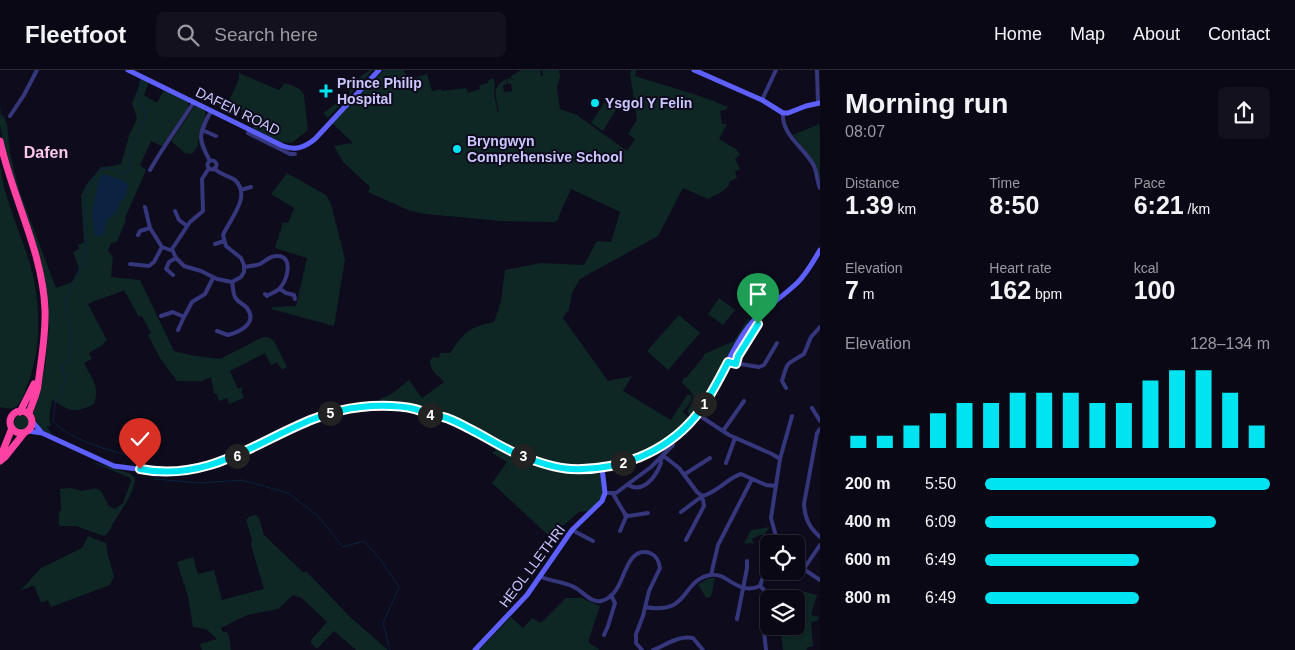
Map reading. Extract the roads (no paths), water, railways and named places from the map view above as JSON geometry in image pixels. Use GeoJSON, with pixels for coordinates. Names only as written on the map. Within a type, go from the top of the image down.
{"type":"FeatureCollection","features":[{"type":"Feature","properties":{"kind":"highway"},"geometry":{"type":"LineString","coordinates":[[0,141],[37,262],[46,309],[44,345],[38,386],[30,418],[30,428],[5,458],[0,459]]}},
{"type":"Feature","properties":{"kind":"highway"},"geometry":{"type":"LineString","coordinates":[[0,459],[12,428],[11,419],[20,412],[38,379]]}},
{"type":"Feature","properties":{"kind":"highway"},"geometry":{"type":"LineString","coordinates":[[20,412],[30,418]]}},
{"type":"Feature","properties":{"kind":"highway"},"geometry":{"type":"LineString","coordinates":[[12,428],[18,432],[26,432]]}},
{"type":"Feature","properties":{"kind":"main road","name":"DAFEN ROAD"},"geometry":{"type":"LineString","coordinates":[[128,70],[283,146],[295,149],[307,145],[379,70]]}},
{"type":"Feature","properties":{"kind":"main road"},"geometry":{"type":"LineString","coordinates":[[694,70],[762,100],[783,113],[819,104]]}},
{"type":"Feature","properties":{"kind":"main road"},"geometry":{"type":"LineString","coordinates":[[26,432],[42,433],[114,466],[169,471],[205,467],[240,455],[325,414],[348,409],[380,406],[421,411],[431,416],[442,417],[471,429],[516,453],[554,467],[570,469],[602,468],[622,464],[661,446],[679,433],[697,414],[710,396],[744,332],[757,317],[798,283],[820,250]]}},
{"type":"Feature","properties":{"kind":"main road"},"geometry":{"type":"LineString","coordinates":[[30,418],[42,433]]}},
{"type":"Feature","properties":{"kind":"main road"},"geometry":{"type":"LineString","coordinates":[[602,468],[605,493]]}},
{"type":"Feature","properties":{"kind":"main road","name":"HEOL LLETHRI"},"geometry":{"type":"LineString","coordinates":[[475,650],[513,611],[541,577],[572,530],[602,501],[605,493]]}},
{"type":"Feature","properties":{"kind":"street"},"geometry":{"type":"LineString","coordinates":[[10,116],[37,70]]}},
{"type":"Feature","properties":{"kind":"street"},"geometry":{"type":"LineString","coordinates":[[817,70],[819,104]]}},
{"type":"Feature","properties":{"kind":"street"},"geometry":{"type":"LineString","coordinates":[[762,100],[775,71]]}},
{"type":"Feature","properties":{"kind":"street"},"geometry":{"type":"LineString","coordinates":[[150,170],[165,143],[174,134],[194,102]]}},
{"type":"Feature","properties":{"kind":"street"},"geometry":{"type":"LineString","coordinates":[[211,111],[202,130],[201,142],[210,161],[216,163],[214,168]]}},
{"type":"Feature","properties":{"kind":"street"},"geometry":{"type":"LineString","coordinates":[[783,113],[782,121],[790,135],[813,164],[820,188]]}},
{"type":"Feature","properties":{"kind":"street"},"geometry":{"type":"LineString","coordinates":[[202,130],[216,136]]}},
{"type":"Feature","properties":{"kind":"street"},"geometry":{"type":"LineString","coordinates":[[250,130],[248,133],[290,154],[295,154]]}},
{"type":"Feature","properties":{"kind":"street"},"geometry":{"type":"LineString","coordinates":[[172,249],[187,226],[202,211],[202,179],[209,168],[207,165],[210,161]]}},
{"type":"Feature","properties":{"kind":"street"},"geometry":{"type":"LineString","coordinates":[[172,249],[176,258],[184,266],[201,271],[213,278],[232,282],[244,272],[240,258],[226,246],[223,234],[240,203],[241,190],[236,181],[219,173],[214,168],[209,168]]}},
{"type":"Feature","properties":{"kind":"street"},"geometry":{"type":"LineString","coordinates":[[241,190],[251,187]]}},
{"type":"Feature","properties":{"kind":"street"},"geometry":{"type":"LineString","coordinates":[[145,207],[150,228],[162,247],[172,249]]}},
{"type":"Feature","properties":{"kind":"street"},"geometry":{"type":"LineString","coordinates":[[175,211],[179,220],[187,226]]}},
{"type":"Feature","properties":{"kind":"street"},"geometry":{"type":"LineString","coordinates":[[138,235],[140,231],[150,228]]}},
{"type":"Feature","properties":{"kind":"street"},"geometry":{"type":"LineString","coordinates":[[215,244],[224,241]]}},
{"type":"Feature","properties":{"kind":"street"},"geometry":{"type":"LineString","coordinates":[[130,264],[149,266],[154,262],[162,247]]}},
{"type":"Feature","properties":{"kind":"street"},"geometry":{"type":"LineString","coordinates":[[244,267],[260,264],[270,257],[282,257],[288,264],[288,273],[280,289],[266,296],[265,294]]}},
{"type":"Feature","properties":{"kind":"street"},"geometry":{"type":"LineString","coordinates":[[173,275],[166,269],[170,262],[176,258]]}},
{"type":"Feature","properties":{"kind":"street"},"geometry":{"type":"LineString","coordinates":[[178,330],[192,302],[205,294],[213,278]]}},
{"type":"Feature","properties":{"kind":"street"},"geometry":{"type":"LineString","coordinates":[[217,331],[228,336],[243,330],[249,323],[250,313],[235,297],[232,282]]}},
{"type":"Feature","properties":{"kind":"street"},"geometry":{"type":"LineString","coordinates":[[280,289],[286,293],[294,294],[295,299]]}},
{"type":"Feature","properties":{"kind":"street"},"geometry":{"type":"LineString","coordinates":[[161,316],[173,312],[184,317]]}},
{"type":"Feature","properties":{"kind":"street"},"geometry":{"type":"LineString","coordinates":[[736,364],[738,356],[758,324],[757,317]]}},
{"type":"Feature","properties":{"kind":"street"},"geometry":{"type":"LineString","coordinates":[[786,388],[782,380],[784,368],[792,360],[804,354],[808,341],[820,327]]}},
{"type":"Feature","properties":{"kind":"street"},"geometry":{"type":"LineString","coordinates":[[728,362],[759,367],[764,365],[777,343]]}},
{"type":"Feature","properties":{"kind":"street"},"geometry":{"type":"LineString","coordinates":[[723,431],[744,402]]}},
{"type":"Feature","properties":{"kind":"street"},"geometry":{"type":"LineString","coordinates":[[812,408],[820,421]]}},
{"type":"Feature","properties":{"kind":"street"},"geometry":{"type":"LineString","coordinates":[[697,414],[735,438],[780,459]]}},
{"type":"Feature","properties":{"kind":"street"},"geometry":{"type":"LineString","coordinates":[[776,535],[771,518],[780,459],[792,416]]}},
{"type":"Feature","properties":{"kind":"street"},"geometry":{"type":"LineString","coordinates":[[820,429],[817,433],[804,504],[804,514],[811,528],[820,536]]}},
{"type":"Feature","properties":{"kind":"street"},"geometry":{"type":"LineString","coordinates":[[726,462],[735,438]]}},
{"type":"Feature","properties":{"kind":"street"},"geometry":{"type":"LineString","coordinates":[[605,493],[613,494],[628,484],[673,445]]}},
{"type":"Feature","properties":{"kind":"street"},"geometry":{"type":"LineString","coordinates":[[660,458],[665,457],[672,461],[685,474],[703,500],[704,506],[686,540]]}},
{"type":"Feature","properties":{"kind":"street"},"geometry":{"type":"LineString","coordinates":[[628,484],[640,487],[649,482],[659,469],[660,458]]}},
{"type":"Feature","properties":{"kind":"street"},"geometry":{"type":"LineString","coordinates":[[685,474],[710,458]]}},
{"type":"Feature","properties":{"kind":"street"},"geometry":{"type":"LineString","coordinates":[[681,512],[701,497],[709,494],[738,475],[745,475],[766,485],[776,486]]}},
{"type":"Feature","properties":{"kind":"street"},"geometry":{"type":"LineString","coordinates":[[711,575],[718,545],[752,479]]}},
{"type":"Feature","properties":{"kind":"street"},"geometry":{"type":"LineString","coordinates":[[613,494],[626,517],[620,531]]}},
{"type":"Feature","properties":{"kind":"street"},"geometry":{"type":"LineString","coordinates":[[625,514],[628,516],[648,513]]}},
{"type":"Feature","properties":{"kind":"street"},"geometry":{"type":"LineString","coordinates":[[572,530],[593,541]]}},
{"type":"Feature","properties":{"kind":"street"},"geometry":{"type":"LineString","coordinates":[[805,568],[820,545]]}},
{"type":"Feature","properties":{"kind":"street"},"geometry":{"type":"LineString","coordinates":[[541,577],[575,587],[590,599],[597,601],[606,599],[618,588],[629,562],[637,554],[644,552],[657,558],[660,568],[649,590],[635,640],[642,650]]}},
{"type":"Feature","properties":{"kind":"street"},"geometry":{"type":"LineString","coordinates":[[738,620],[747,561]]}},
{"type":"Feature","properties":{"kind":"street"},"geometry":{"type":"LineString","coordinates":[[805,571],[820,580]]}},
{"type":"Feature","properties":{"kind":"street"},"geometry":{"type":"LineString","coordinates":[[645,607],[662,609],[671,607],[697,581],[711,575],[719,576],[744,588],[752,589],[760,586]]}},
{"type":"Feature","properties":{"kind":"street"},"geometry":{"type":"LineString","coordinates":[[760,586],[762,580]]}},
{"type":"Feature","properties":{"kind":"street"},"geometry":{"type":"LineString","coordinates":[[760,586],[764,590]]}},
{"type":"Feature","properties":{"kind":"street"},"geometry":{"type":"LineString","coordinates":[[604,635],[615,603],[612,595]]}},
{"type":"Feature","properties":{"kind":"street"},"geometry":{"type":"LineString","coordinates":[[764,635],[766,650]]}},
{"type":"Feature","properties":{"kind":"street"},"geometry":{"type":"LineString","coordinates":[[652,650],[688,636],[693,638],[703,650]]}},
{"type":"Feature","properties":{"kind":"water"},"geometry":{"type":"Polygon","coordinates":[[[103,174],[125,181],[128,186],[125,198],[121,201],[115,214],[108,219],[103,235],[95,237],[92,213],[99,178],[103,174]]]}},
{"type":"Feature","properties":{"kind":"waterway"},"geometry":{"type":"LineString","coordinates":[[121,175],[129,170],[131,148],[146,117],[143,106],[136,98],[141,80]]}},
{"type":"Feature","properties":{"kind":"waterway"},"geometry":{"type":"LineString","coordinates":[[123,173],[108,167],[98,171],[85,197],[86,250],[81,266],[65,300],[72,350],[63,366],[65,380],[55,403],[53,421],[71,435],[82,440],[108,450],[143,459],[148,468]]}},
{"type":"Feature","properties":{"kind":"waterway"},"geometry":{"type":"LineString","coordinates":[[152,473],[155,479],[200,483],[242,480],[288,493],[318,516],[343,547],[364,541],[380,559],[399,587],[383,623],[390,650]]}},
{"type":"Feature","properties":{"kind":"place","name":"Prince Philip Hospital"},"geometry":{"type":"Point","coordinates":[326,91]}},
{"type":"Feature","properties":{"kind":"place","name":"Ysgol Y Felin"},"geometry":{"type":"Point","coordinates":[595,103]}},
{"type":"Feature","properties":{"kind":"place","name":"Bryngwyn Comprehensive School"},"geometry":{"type":"Point","coordinates":[457,149]}},
{"type":"Feature","properties":{"kind":"district","name":"Dafen"},"geometry":{"type":"Point","coordinates":[46,152]}}]}
